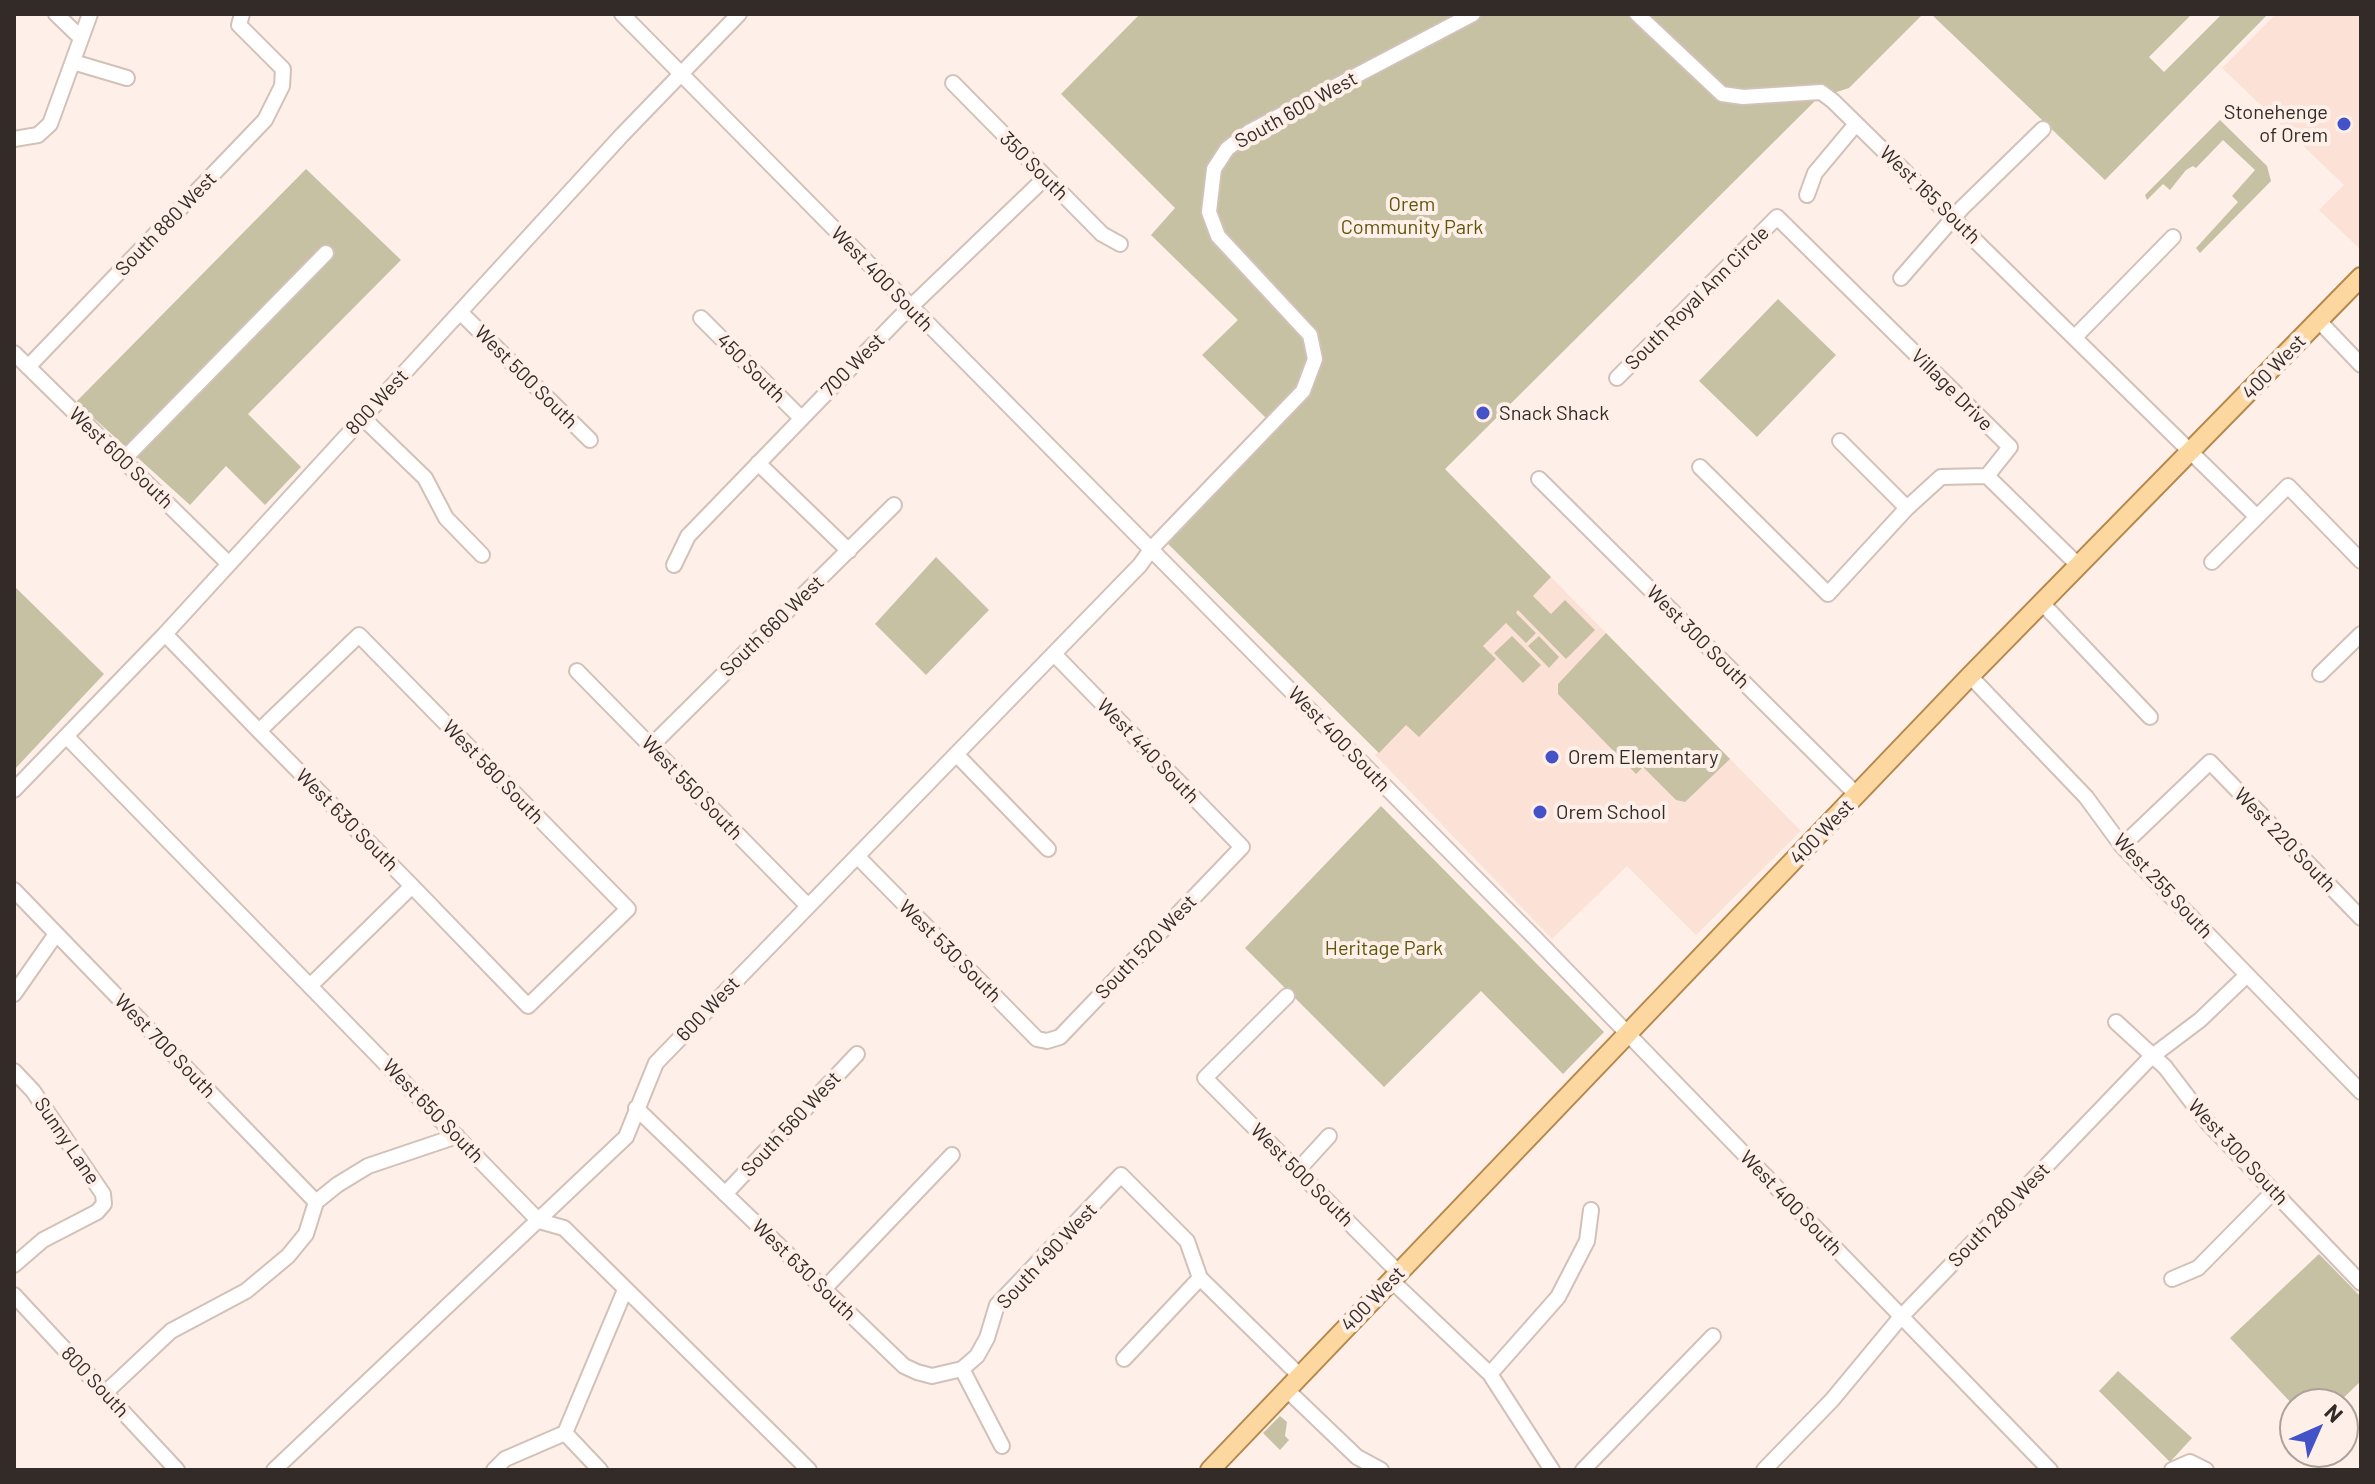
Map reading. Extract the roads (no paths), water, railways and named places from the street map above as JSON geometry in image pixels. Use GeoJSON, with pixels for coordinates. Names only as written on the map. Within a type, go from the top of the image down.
{"type":"FeatureCollection","features":[{"type":"Feature","properties":{"kind":"main road","name":"400 West"},"geometry":{"type":"LineString","coordinates":[[1210,1470],[1626,1032],[2361,277]]}},
{"type":"Feature","properties":{"kind":"street"},"geometry":{"type":"LineString","coordinates":[[56,14],[81,38]]}},
{"type":"Feature","properties":{"kind":"street"},"geometry":{"type":"LineString","coordinates":[[14,139],[38,135],[50,124],[90,14]]}},
{"type":"Feature","properties":{"kind":"street","name":"West 400 South"},"geometry":{"type":"LineString","coordinates":[[622,14],[910,308],[1152,548],[2050,1470]]}},
{"type":"Feature","properties":{"kind":"street","name":"800 West"},"geometry":{"type":"LineString","coordinates":[[14,790],[165,634],[362,417],[739,14]]}},
{"type":"Feature","properties":{"kind":"street","name":"South 600 West"},"geometry":{"type":"LineString","coordinates":[[1152,548],[1303,391],[1314,368],[1315,350],[1305,326],[1218,236],[1209,204],[1211,177],[1220,158],[1249,132],[1473,14]]}},
{"type":"Feature","properties":{"kind":"street","name":"West 165 South"},"geometry":{"type":"LineString","coordinates":[[1637,14],[1722,94],[1743,97],[1821,92],[2193,451],[2257,517]]}},
{"type":"Feature","properties":{"kind":"street","name":"South 880 West"},"geometry":{"type":"LineString","coordinates":[[28,367],[265,120],[282,86],[283,69],[241,19]]}},
{"type":"Feature","properties":{"kind":"street"},"geometry":{"type":"LineString","coordinates":[[73,62],[127,78]]}},
{"type":"Feature","properties":{"kind":"street","name":"350 South"},"geometry":{"type":"LineString","coordinates":[[953,83],[1102,234],[1120,244]]}},
{"type":"Feature","properties":{"kind":"street"},"geometry":{"type":"LineString","coordinates":[[1807,195],[1815,173],[1856,124]]}},
{"type":"Feature","properties":{"kind":"street"},"geometry":{"type":"LineString","coordinates":[[1901,278],[1956,220],[1962,208],[2043,129]]}},
{"type":"Feature","properties":{"kind":"street","name":"700 West"},"geometry":{"type":"LineString","coordinates":[[674,565],[688,536],[801,418],[1045,178]]}},
{"type":"Feature","properties":{"kind":"street","name":"South Royal Ann Circle"},"geometry":{"type":"LineString","coordinates":[[1617,378],[1777,217]]}},
{"type":"Feature","properties":{"kind":"street","name":"Village Drive"},"geometry":{"type":"LineString","coordinates":[[1777,217],[2010,447],[1987,476]]}},
{"type":"Feature","properties":{"kind":"street"},"geometry":{"type":"LineString","coordinates":[[2075,337],[2173,237]]}},
{"type":"Feature","properties":{"kind":"street"},"geometry":{"type":"LineString","coordinates":[[123,460],[326,253]]}},
{"type":"Feature","properties":{"kind":"street","name":"West 500 South"},"geometry":{"type":"LineString","coordinates":[[461,313],[590,440]]}},
{"type":"Feature","properties":{"kind":"street","name":"450 South"},"geometry":{"type":"LineString","coordinates":[[701,318],[801,418]]}},
{"type":"Feature","properties":{"kind":"street"},"geometry":{"type":"LineString","coordinates":[[2319,321],[2361,365]]}},
{"type":"Feature","properties":{"kind":"street","name":"West 600 South"},"geometry":{"type":"LineString","coordinates":[[14,353],[229,564]]}},
{"type":"Feature","properties":{"kind":"street"},"geometry":{"type":"LineString","coordinates":[[362,417],[425,478],[446,518],[482,555]]}},
{"type":"Feature","properties":{"kind":"street"},"geometry":{"type":"LineString","coordinates":[[1840,441],[1907,508]]}},
{"type":"Feature","properties":{"kind":"street"},"geometry":{"type":"LineString","coordinates":[[758,463],[849,551]]}},
{"type":"Feature","properties":{"kind":"street"},"geometry":{"type":"LineString","coordinates":[[1700,467],[1828,594],[1907,508],[1941,477],[1987,476],[2079,566]]}},
{"type":"Feature","properties":{"kind":"street","name":"West 300 South"},"geometry":{"type":"LineString","coordinates":[[1539,479],[1857,795]]}},
{"type":"Feature","properties":{"kind":"street"},"geometry":{"type":"LineString","coordinates":[[2212,562],[2288,486],[2361,561]]}},
{"type":"Feature","properties":{"kind":"street","name":"South 660 West"},"geometry":{"type":"LineString","coordinates":[[651,746],[894,505]]}},
{"type":"Feature","properties":{"kind":"street","name":"600 West"},"geometry":{"type":"LineString","coordinates":[[274,1470],[626,1137],[656,1063],[1140,565],[1152,548]]}},
{"type":"Feature","properties":{"kind":"street"},"geometry":{"type":"LineString","coordinates":[[2042,603],[2150,717]]}},
{"type":"Feature","properties":{"kind":"street","name":"West 630 South"},"geometry":{"type":"LineString","coordinates":[[165,634],[528,1006]]}},
{"type":"Feature","properties":{"kind":"street"},"geometry":{"type":"LineString","coordinates":[[2320,674],[2361,634]]}},
{"type":"Feature","properties":{"kind":"street","name":"West 580 South"},"geometry":{"type":"LineString","coordinates":[[259,731],[359,635],[628,909],[528,1006]]}},
{"type":"Feature","properties":{"kind":"street","name":"West 440 South"},"geometry":{"type":"LineString","coordinates":[[1054,654],[1242,847]]}},
{"type":"Feature","properties":{"kind":"street","name":"West 550 South"},"geometry":{"type":"LineString","coordinates":[[577,671],[808,906]]}},
{"type":"Feature","properties":{"kind":"street","name":"West 255 South"},"geometry":{"type":"LineString","coordinates":[[1970,676],[2086,797],[2122,846],[2361,1092]]}},
{"type":"Feature","properties":{"kind":"street","name":"West 650 South"},"geometry":{"type":"LineString","coordinates":[[67,737],[539,1221],[564,1228],[809,1470]]}},
{"type":"Feature","properties":{"kind":"street"},"geometry":{"type":"LineString","coordinates":[[956,754],[1048,849]]}},
{"type":"Feature","properties":{"kind":"street","name":"West 220 South"},"geometry":{"type":"LineString","coordinates":[[2122,846],[2210,762],[2361,918]]}},
{"type":"Feature","properties":{"kind":"street","name":"South 520 West"},"geometry":{"type":"LineString","coordinates":[[1047,1041],[1060,1037],[1242,847]]}},
{"type":"Feature","properties":{"kind":"street","name":"West 530 South"},"geometry":{"type":"LineString","coordinates":[[857,856],[1037,1039],[1047,1041]]}},
{"type":"Feature","properties":{"kind":"street"},"geometry":{"type":"LineString","coordinates":[[310,986],[412,886]]}},
{"type":"Feature","properties":{"kind":"street","name":"West 700 South"},"geometry":{"type":"LineString","coordinates":[[14,890],[316,1202]]}},
{"type":"Feature","properties":{"kind":"street"},"geometry":{"type":"LineString","coordinates":[[14,994],[56,934]]}},
{"type":"Feature","properties":{"kind":"street","name":"South 280 West"},"geometry":{"type":"LineString","coordinates":[[1764,1470],[1832,1400],[1900,1318],[2151,1057],[2200,1020],[2247,975]]}},
{"type":"Feature","properties":{"kind":"street","name":"West 500 South"},"geometry":{"type":"LineString","coordinates":[[1287,996],[1205,1078],[1298,1170],[1395,1277],[1490,1374],[1552,1470]]}},
{"type":"Feature","properties":{"kind":"street","name":"West 300 South"},"geometry":{"type":"LineString","coordinates":[[2116,1022],[2165,1067],[2207,1122],[2361,1283]]}},
{"type":"Feature","properties":{"kind":"street","name":"South 560 West"},"geometry":{"type":"LineString","coordinates":[[725,1194],[857,1054]]}},
{"type":"Feature","properties":{"kind":"street","name":"Sunny Lane"},"geometry":{"type":"LineString","coordinates":[[14,1071],[33,1091],[103,1194],[104,1204],[97,1212],[43,1240],[14,1265]]}},
{"type":"Feature","properties":{"kind":"street","name":"West 630 South"},"geometry":{"type":"LineString","coordinates":[[636,1108],[904,1366],[932,1376],[962,1369]]}},
{"type":"Feature","properties":{"kind":"street"},"geometry":{"type":"LineString","coordinates":[[105,1393],[171,1331],[246,1291],[288,1256],[306,1234],[316,1202],[368,1166],[457,1136]]}},
{"type":"Feature","properties":{"kind":"street"},"geometry":{"type":"LineString","coordinates":[[1298,1170],[1329,1136]]}},
{"type":"Feature","properties":{"kind":"street"},"geometry":{"type":"LineString","coordinates":[[824,1289],[952,1155]]}},
{"type":"Feature","properties":{"kind":"street","name":"South 490 West"},"geometry":{"type":"LineString","coordinates":[[962,1369],[977,1356],[987,1338],[997,1305],[1121,1175],[1187,1241],[1200,1278]]}},
{"type":"Feature","properties":{"kind":"street"},"geometry":{"type":"LineString","coordinates":[[2172,1279],[2198,1268],[2274,1191]]}},
{"type":"Feature","properties":{"kind":"street"},"geometry":{"type":"LineString","coordinates":[[1490,1374],[1558,1297],[1587,1241],[1591,1210]]}},
{"type":"Feature","properties":{"kind":"street"},"geometry":{"type":"LineString","coordinates":[[1124,1359],[1200,1278],[1299,1375]]}},
{"type":"Feature","properties":{"kind":"street"},"geometry":{"type":"LineString","coordinates":[[494,1470],[505,1459],[565,1433],[625,1290]]}},
{"type":"Feature","properties":{"kind":"street","name":"800 South"},"geometry":{"type":"LineString","coordinates":[[14,1295],[177,1470]]}},
{"type":"Feature","properties":{"kind":"street"},"geometry":{"type":"LineString","coordinates":[[1583,1470],[1713,1336]]}},
{"type":"Feature","properties":{"kind":"street"},"geometry":{"type":"LineString","coordinates":[[962,1369],[1002,1446]]}},
{"type":"Feature","properties":{"kind":"street"},"geometry":{"type":"LineString","coordinates":[[1286,1389],[1357,1457],[1381,1470]]}},
{"type":"Feature","properties":{"kind":"street"},"geometry":{"type":"LineString","coordinates":[[565,1433],[600,1470]]}},
{"type":"Feature","properties":{"kind":"street"},"geometry":{"type":"LineString","coordinates":[[2172,1470],[2190,1462],[2206,1470]]}},
{"type":"Feature","properties":{"kind":"place","name":"Stonehenge of Orem"},"geometry":{"type":"Point","coordinates":[2344,124]}},
{"type":"Feature","properties":{"kind":"place","name":"Snack Shack"},"geometry":{"type":"Point","coordinates":[1483,413]}},
{"type":"Feature","properties":{"kind":"place","name":"Orem Elementary"},"geometry":{"type":"Point","coordinates":[1552,757]}},
{"type":"Feature","properties":{"kind":"place","name":"Orem School"},"geometry":{"type":"Point","coordinates":[1540,812]}},
{"type":"Feature","properties":{"kind":"park label","name":"Orem Community Park"},"geometry":{"type":"Point","coordinates":[1412,216]}},
{"type":"Feature","properties":{"kind":"park label","name":"Heritage Park"},"geometry":{"type":"Point","coordinates":[1384,948]}}]}
